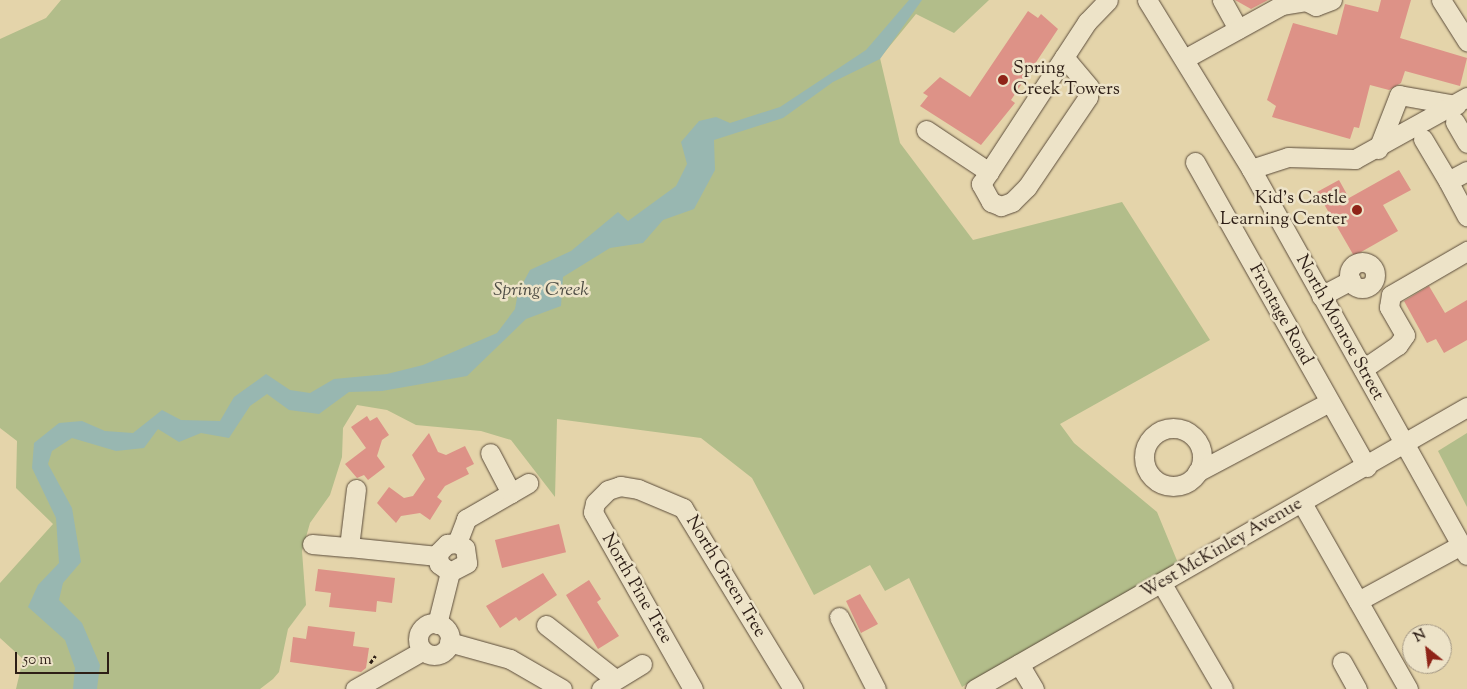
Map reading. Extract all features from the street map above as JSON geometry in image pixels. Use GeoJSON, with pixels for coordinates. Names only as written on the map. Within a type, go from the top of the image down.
{"type":"FeatureCollection","features":[{"type":"Feature","properties":{"kind":"street"},"geometry":{"type":"LineString","coordinates":[[1064,58],[1089,88],[1088,98],[1012,202],[1002,206],[985,198],[981,184],[1064,58],[1108,0]]}},
{"type":"Feature","properties":{"kind":"street","name":"North Monroe Street"},"geometry":{"type":"LineString","coordinates":[[1147,0],[1186,58],[1251,169],[1363,369],[1402,444],[1464,550]]}},
{"type":"Feature","properties":{"kind":"street"},"geometry":{"type":"LineString","coordinates":[[1222,0],[1238,29]]}},
{"type":"Feature","properties":{"kind":"street"},"geometry":{"type":"LineString","coordinates":[[1186,58],[1285,2],[1306,0],[1316,6],[1332,0]]}},
{"type":"Feature","properties":{"kind":"street"},"geometry":{"type":"LineString","coordinates":[[1441,0],[1467,41]]}},
{"type":"Feature","properties":{"kind":"street"},"geometry":{"type":"LineString","coordinates":[[1378,149],[1399,96],[1459,108]]}},
{"type":"Feature","properties":{"kind":"street"},"geometry":{"type":"LineString","coordinates":[[1251,169],[1274,158],[1355,159],[1459,108]]}},
{"type":"Feature","properties":{"kind":"street"},"geometry":{"type":"LineString","coordinates":[[1459,108],[1467,142]]}},
{"type":"Feature","properties":{"kind":"street"},"geometry":{"type":"LineString","coordinates":[[926,130],[989,172]]}},
{"type":"Feature","properties":{"kind":"street"},"geometry":{"type":"LineString","coordinates":[[1423,139],[1467,216]]}},
{"type":"Feature","properties":{"kind":"street","name":"Frontage Road"},"geometry":{"type":"LineString","coordinates":[[1195,162],[1367,467]]}},
{"type":"Feature","properties":{"kind":"street"},"geometry":{"type":"LineString","coordinates":[[1448,181],[1467,171]]}},
{"type":"Feature","properties":{"kind":"street"},"geometry":{"type":"LineString","coordinates":[[1363,369],[1386,355],[1405,335],[1389,307],[1391,295],[1467,251]]}},
{"type":"Feature","properties":{"kind":"street"},"geometry":{"type":"LineString","coordinates":[[1321,296],[1350,280]]}},
{"type":"Feature","properties":{"kind":"street"},"geometry":{"type":"LineString","coordinates":[[1197,472],[1329,402]]}},
{"type":"Feature","properties":{"kind":"street","name":"West McKinley Avenue"},"geometry":{"type":"LineString","coordinates":[[975,689],[1367,467],[1402,444],[1467,407]]}},
{"type":"Feature","properties":{"kind":"street"},"geometry":{"type":"LineString","coordinates":[[490,453],[511,493]]}},
{"type":"Feature","properties":{"kind":"street"},"geometry":{"type":"LineString","coordinates":[[456,543],[466,519],[528,483]]}},
{"type":"Feature","properties":{"kind":"street","name":"North Green Tree"},"geometry":{"type":"LineString","coordinates":[[608,490],[620,486],[638,489],[683,508],[793,689]]}},
{"type":"Feature","properties":{"kind":"street"},"geometry":{"type":"LineString","coordinates":[[349,547],[356,488]]}},
{"type":"Feature","properties":{"kind":"street","name":"North Pine Tree"},"geometry":{"type":"LineString","coordinates":[[608,490],[599,496],[593,512],[693,689]]}},
{"type":"Feature","properties":{"kind":"street"},"geometry":{"type":"LineString","coordinates":[[1302,504],[1408,689]]}},
{"type":"Feature","properties":{"kind":"street"},"geometry":{"type":"LineString","coordinates":[[450,572],[439,564],[438,556],[443,546],[456,543]]}},
{"type":"Feature","properties":{"kind":"street"},"geometry":{"type":"LineString","coordinates":[[437,624],[450,572],[467,562],[467,553],[456,543]]}},
{"type":"Feature","properties":{"kind":"street"},"geometry":{"type":"LineString","coordinates":[[312,544],[438,556]]}},
{"type":"Feature","properties":{"kind":"street"},"geometry":{"type":"LineString","coordinates":[[1358,602],[1464,550]]}},
{"type":"Feature","properties":{"kind":"street"},"geometry":{"type":"LineString","coordinates":[[1162,584],[1222,689]]}},
{"type":"Feature","properties":{"kind":"street"},"geometry":{"type":"LineString","coordinates":[[839,617],[876,689]]}},
{"type":"Feature","properties":{"kind":"street"},"geometry":{"type":"LineString","coordinates":[[437,624],[446,630],[449,642]]}},
{"type":"Feature","properties":{"kind":"street"},"geometry":{"type":"LineString","coordinates":[[422,651],[420,632],[437,624]]}},
{"type":"Feature","properties":{"kind":"street"},"geometry":{"type":"LineString","coordinates":[[546,625],[608,684],[642,664]]}},
{"type":"Feature","properties":{"kind":"street"},"geometry":{"type":"LineString","coordinates":[[355,689],[422,651],[436,655],[449,642]]}},
{"type":"Feature","properties":{"kind":"street"},"geometry":{"type":"LineString","coordinates":[[449,642],[510,659],[562,689]]}},
{"type":"Feature","properties":{"kind":"street"},"geometry":{"type":"LineString","coordinates":[[1342,662],[1357,689]]}},
{"type":"Feature","properties":{"kind":"street"},"geometry":{"type":"LineString","coordinates":[[1019,664],[1034,689]]}},
{"type":"Feature","properties":{"kind":"green space"},"geometry":{"type":"Polygon","coordinates":[[[61,0],[989,0],[954,33],[916,14],[880,58],[900,143],[973,240],[1122,202],[1210,340],[1060,424],[1074,443],[1157,512],[1178,563],[962,687],[909,578],[885,591],[870,565],[814,595],[752,478],[701,438],[557,419],[555,497],[511,440],[481,431],[416,425],[387,410],[357,405],[343,428],[342,457],[330,495],[310,523],[302,551],[306,605],[288,629],[279,672],[273,679],[260,689],[16,689],[23,659],[0,638],[0,583],[53,524],[16,488],[17,441],[0,428],[0,39],[46,18],[61,0]]]}},
{"type":"Feature","properties":{"kind":"green space"},"geometry":{"type":"Polygon","coordinates":[[[1467,433],[1467,507],[1438,451],[1467,433]]]}},
{"type":"Feature","properties":{"kind":"water","name":"Spring Creek"},"geometry":{"type":"Polygon","coordinates":[[[909,0],[922,0],[880,59],[833,82],[783,118],[714,140],[715,170],[694,209],[663,220],[643,243],[610,248],[563,277],[561,306],[526,319],[467,376],[382,391],[349,392],[319,414],[289,410],[267,394],[250,406],[229,438],[201,433],[179,442],[158,429],[144,448],[116,451],[72,438],[52,451],[48,464],[72,508],[81,562],[63,583],[59,600],[82,623],[100,665],[97,689],[73,689],[75,668],[65,640],[28,607],[38,585],[59,563],[56,518],[32,468],[34,443],[59,423],[82,421],[105,431],[133,433],[162,410],[181,420],[220,421],[234,397],[266,374],[290,390],[310,393],[334,379],[387,374],[423,365],[497,333],[515,309],[518,292],[530,270],[571,251],[618,212],[628,221],[676,186],[687,164],[681,142],[699,121],[716,117],[730,123],[780,107],[866,50],[909,0]]]}},
{"type":"Feature","properties":{"kind":"building"},"geometry":{"type":"Polygon","coordinates":[[[1235,0],[1268,0],[1251,9],[1235,0]]]}},
{"type":"Feature","properties":{"kind":"building"},"geometry":{"type":"Polygon","coordinates":[[[1381,0],[1411,0],[1400,38],[1467,58],[1460,86],[1405,71],[1401,83],[1389,90],[1370,85],[1359,128],[1354,127],[1350,139],[1272,117],[1276,106],[1267,100],[1293,23],[1337,35],[1345,4],[1378,12],[1381,0]]]}},
{"type":"Feature","properties":{"kind":"building","name":"Spring Creek Towers"},"geometry":{"type":"Polygon","coordinates":[[[1028,11],[1038,18],[1041,14],[1058,29],[1011,100],[1015,103],[981,145],[920,106],[928,96],[923,93],[940,77],[970,97],[1028,11]]]}},
{"type":"Feature","properties":{"kind":"building","name":"Kid's Castle Learning Center"},"geometry":{"type":"Polygon","coordinates":[[[1399,170],[1411,190],[1383,205],[1398,231],[1354,256],[1317,192],[1339,180],[1349,198],[1399,170]]]}},
{"type":"Feature","properties":{"kind":"building"},"geometry":{"type":"Polygon","coordinates":[[[1429,286],[1445,313],[1467,300],[1467,340],[1444,353],[1436,339],[1427,343],[1404,301],[1429,286]]]}},
{"type":"Feature","properties":{"kind":"building"},"geometry":{"type":"Polygon","coordinates":[[[367,416],[370,421],[377,417],[389,435],[382,440],[377,456],[385,467],[368,480],[364,475],[357,478],[345,464],[366,448],[351,427],[367,416]]]}},
{"type":"Feature","properties":{"kind":"building"},"geometry":{"type":"Polygon","coordinates":[[[429,433],[438,452],[446,455],[465,446],[474,464],[466,468],[469,474],[445,486],[437,497],[442,501],[430,520],[420,513],[401,516],[396,523],[377,503],[389,487],[404,498],[413,496],[425,479],[412,455],[429,433]]]}},
{"type":"Feature","properties":{"kind":"building"},"geometry":{"type":"Polygon","coordinates":[[[559,524],[566,552],[502,568],[495,540],[559,524]]]}},
{"type":"Feature","properties":{"kind":"building"},"geometry":{"type":"Polygon","coordinates":[[[318,569],[395,578],[392,603],[377,601],[376,612],[329,607],[331,593],[315,591],[318,569]]]}},
{"type":"Feature","properties":{"kind":"building"},"geometry":{"type":"Polygon","coordinates":[[[543,573],[557,595],[519,621],[516,617],[500,628],[486,606],[543,573]]]}},
{"type":"Feature","properties":{"kind":"building"},"geometry":{"type":"Polygon","coordinates":[[[589,580],[601,599],[597,602],[619,636],[598,649],[566,595],[589,580]]]}},
{"type":"Feature","properties":{"kind":"building"},"geometry":{"type":"Polygon","coordinates":[[[860,594],[878,624],[861,633],[846,601],[860,594]]]}},
{"type":"Feature","properties":{"kind":"building"},"geometry":{"type":"Polygon","coordinates":[[[308,626],[355,632],[353,646],[369,648],[366,668],[361,672],[290,662],[293,637],[306,639],[308,626]]]}},
{"type":"Feature","properties":{"kind":"place","name":"Spring Creek Towers"},"geometry":{"type":"Point","coordinates":[1003,80]}},
{"type":"Feature","properties":{"kind":"place","name":"Kid's Castle Learning Center"},"geometry":{"type":"Point","coordinates":[1357,210]}}]}
